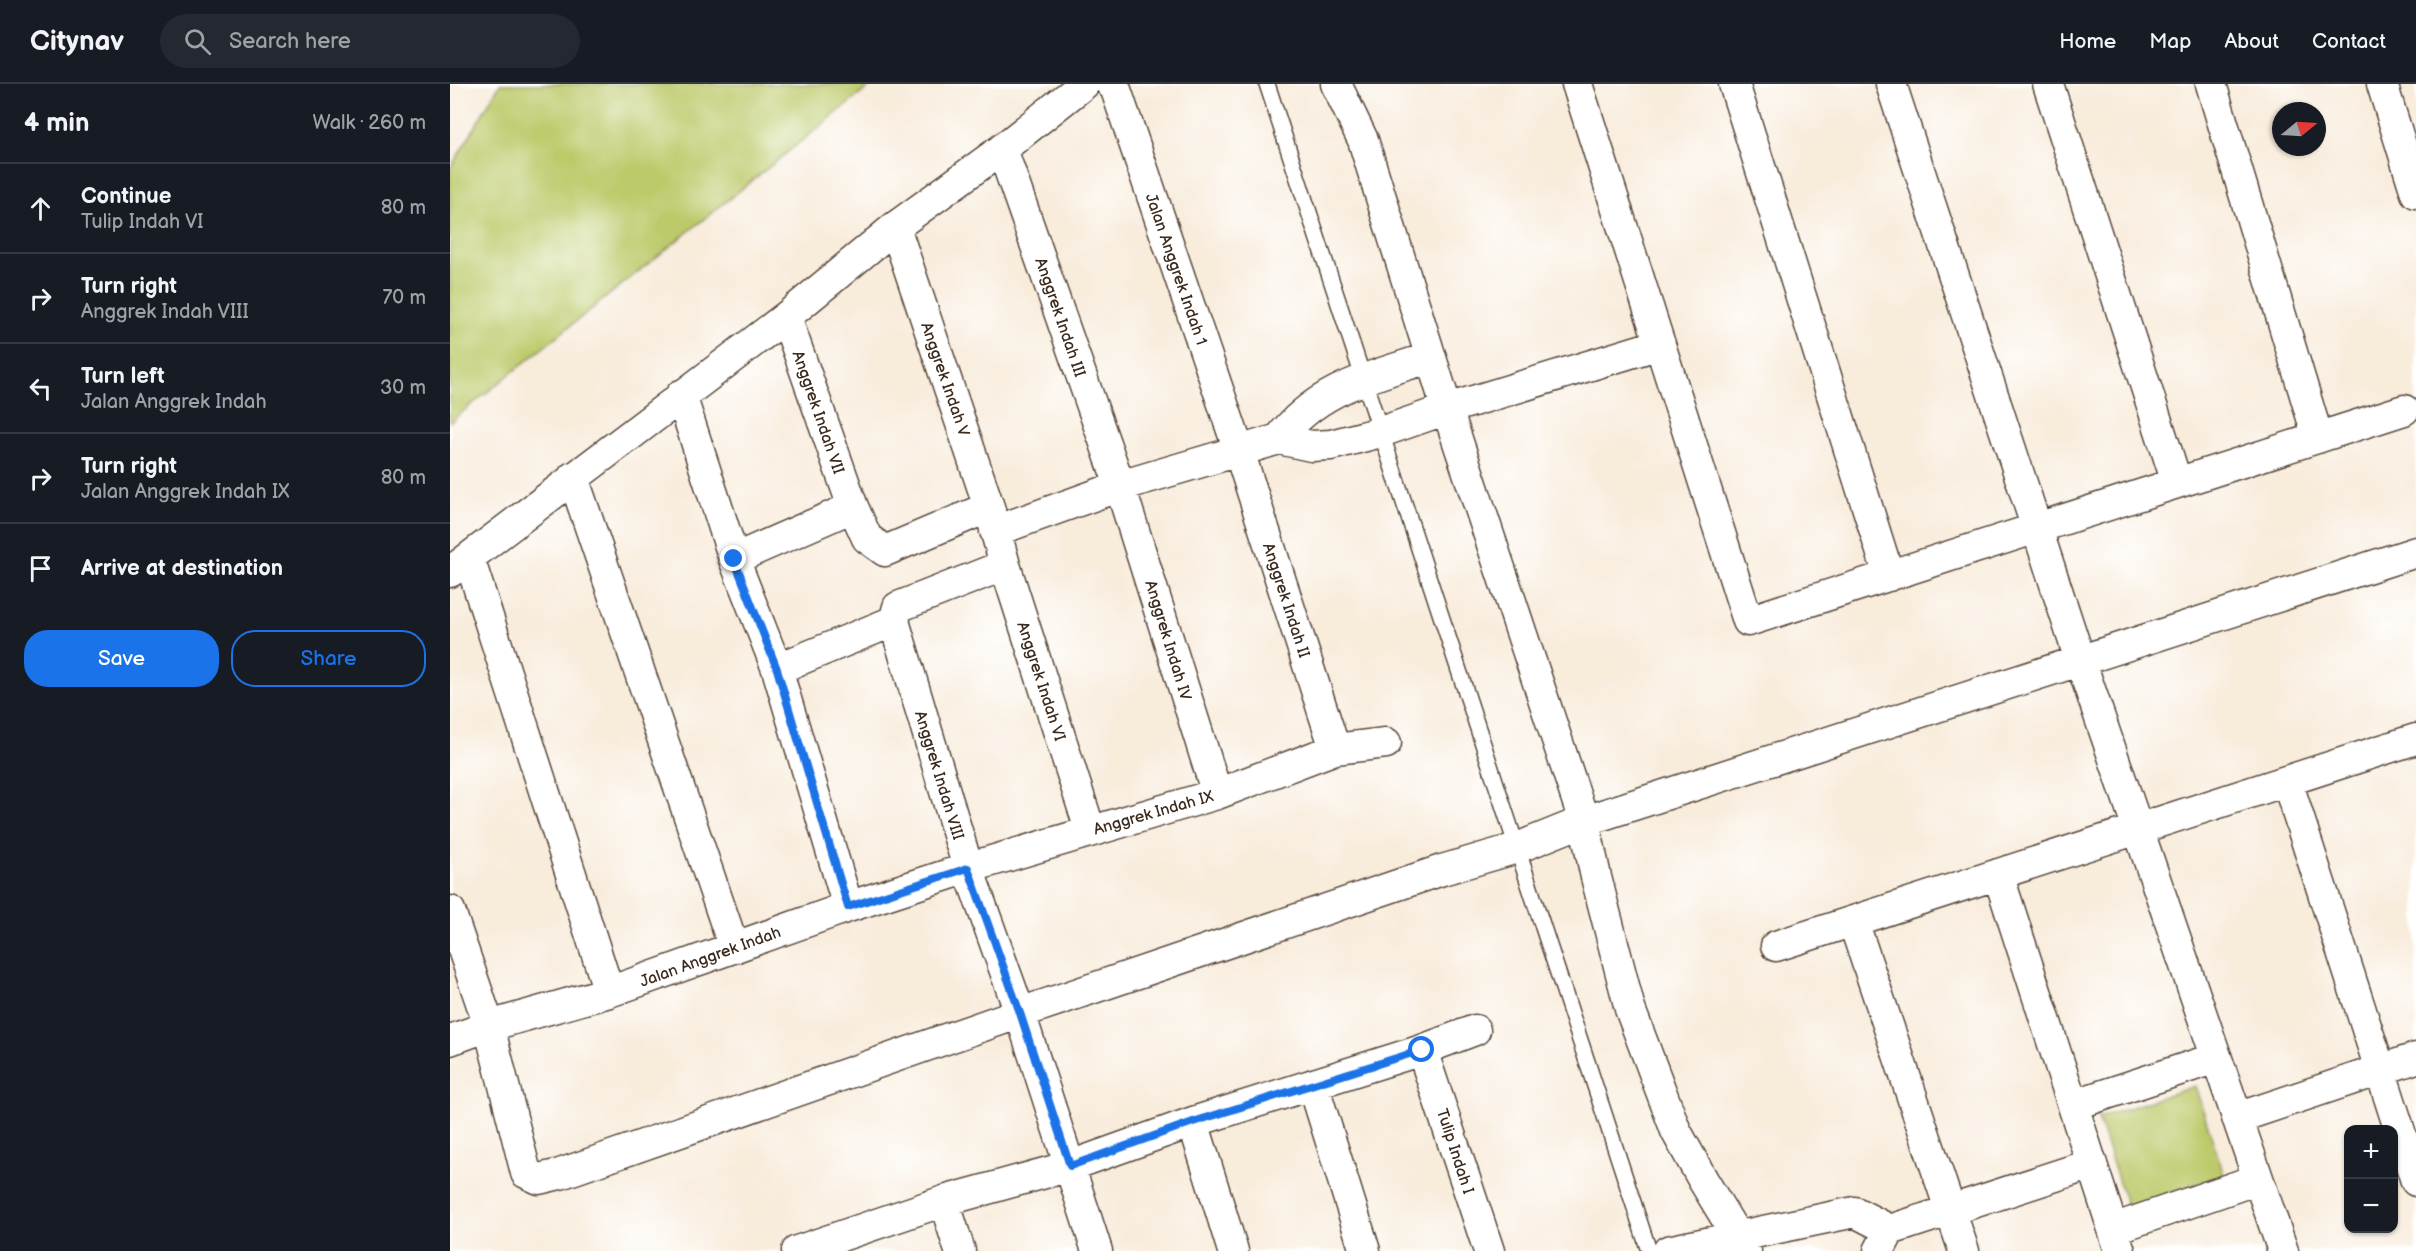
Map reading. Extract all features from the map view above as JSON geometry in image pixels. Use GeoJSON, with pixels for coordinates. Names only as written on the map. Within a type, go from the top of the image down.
{"type":"FeatureCollection","features":[{"type":"Feature","properties":{"kind":"street"},"geometry":{"type":"LineString","coordinates":[[609,992],[459,565],[786,317],[895,227],[1002,149],[1084,84]]}},
{"type":"Feature","properties":{"kind":"street"},"geometry":{"type":"LineString","coordinates":[[1336,84],[1363,140],[1447,409],[1584,821],[1596,877],[1634,1019],[1676,1131],[1742,1244]]}},
{"type":"Feature","properties":{"kind":"street"},"geometry":{"type":"LineString","coordinates":[[1577,84],[1748,621],[2404,410]]}},
{"type":"Feature","properties":{"kind":"street"},"geometry":{"type":"LineString","coordinates":[[1734,84],[1889,576]]}},
{"type":"Feature","properties":{"kind":"street"},"geometry":{"type":"LineString","coordinates":[[1891,84],[2080,660],[2283,1251]]}},
{"type":"Feature","properties":{"kind":"street"},"geometry":{"type":"LineString","coordinates":[[2048,84],[2177,483]]}},
{"type":"Feature","properties":{"kind":"street"},"geometry":{"type":"LineString","coordinates":[[2211,84],[2318,438]]}},
{"type":"Feature","properties":{"kind":"street"},"geometry":{"type":"LineString","coordinates":[[2382,84],[2416,193]]}},
{"type":"Feature","properties":{"kind":"street","name":"Jalan Anggrek Indah 1"},"geometry":{"type":"LineString","coordinates":[[1113,86],[1239,451]]}},
{"type":"Feature","properties":{"kind":"street","name":"Anggrek Indah III"},"geometry":{"type":"LineString","coordinates":[[1002,149],[1120,486]]}},
{"type":"Feature","properties":{"kind":"street","name":"Anggrek Indah V"},"geometry":{"type":"LineString","coordinates":[[895,227],[992,519]]}},
{"type":"Feature","properties":{"kind":"street","name":"Anggrek Indah VII"},"geometry":{"type":"LineString","coordinates":[[786,317],[853,507],[867,538],[885,551],[992,519]]}},
{"type":"Feature","properties":{"kind":"street"},"geometry":{"type":"LineString","coordinates":[[992,519],[1120,486],[1279,439],[1311,446],[1330,445],[1381,432],[1447,409],[1660,344]]}},
{"type":"Feature","properties":{"kind":"street"},"geometry":{"type":"LineString","coordinates":[[1279,439],[1294,419],[1332,392],[1431,357]]}},
{"type":"Feature","properties":{"kind":"street"},"geometry":{"type":"LineString","coordinates":[[681,395],[734,559],[777,669],[848,907]]}},
{"type":"Feature","properties":{"kind":"street","name":"Anggrek Indah II"},"geometry":{"type":"LineString","coordinates":[[1239,451],[1335,749]]}},
{"type":"Feature","properties":{"kind":"street"},"geometry":{"type":"LineString","coordinates":[[573,477],[734,948]]}},
{"type":"Feature","properties":{"kind":"street","name":"Anggrek Indah IV"},"geometry":{"type":"LineString","coordinates":[[1120,486],[1217,794]]}},
{"type":"Feature","properties":{"kind":"street"},"geometry":{"type":"LineString","coordinates":[[734,559],[853,507]]}},
{"type":"Feature","properties":{"kind":"street","name":"Anggrek Indah VI"},"geometry":{"type":"LineString","coordinates":[[992,519],[1090,830]]}},
{"type":"Feature","properties":{"kind":"street"},"geometry":{"type":"LineString","coordinates":[[450,911],[489,1026],[526,1173],[539,1179],[560,1174],[1020,1013],[1442,870],[1517,848],[1584,821],[2416,552]]}},
{"type":"Feature","properties":{"kind":"street"},"geometry":{"type":"LineString","coordinates":[[777,669],[894,621],[898,608],[1005,565]]}},
{"type":"Feature","properties":{"kind":"street","name":"Anggrek Indah VIII"},"geometry":{"type":"LineString","coordinates":[[894,621],[968,868],[1020,1013],[1097,1251]]}},
{"type":"Feature","properties":{"kind":"street"},"geometry":{"type":"LineString","coordinates":[[1776,946],[2416,739]]}},
{"type":"Feature","properties":{"kind":"street","name":"Anggrek Indah IX"},"geometry":{"type":"LineString","coordinates":[[968,868],[1217,794],[1335,749],[1386,743]]}},
{"type":"Feature","properties":{"kind":"street"},"geometry":{"type":"LineString","coordinates":[[2287,781],[2416,1181]]}},
{"type":"Feature","properties":{"kind":"street","name":"Jalan Anggrek Indah"},"geometry":{"type":"LineString","coordinates":[[450,1040],[489,1026],[609,992],[848,907],[968,868]]}},
{"type":"Feature","properties":{"kind":"street"},"geometry":{"type":"LineString","coordinates":[[1998,874],[2117,1240],[2258,1179]]}},
{"type":"Feature","properties":{"kind":"street"},"geometry":{"type":"LineString","coordinates":[[1853,921],[1964,1251]]}},
{"type":"Feature","properties":{"kind":"street"},"geometry":{"type":"LineString","coordinates":[[797,1251],[830,1246],[944,1201],[1070,1166],[1193,1122],[1422,1050],[1475,1030]]}},
{"type":"Feature","properties":{"kind":"street","name":"Tulip Indah I"},"geometry":{"type":"LineString","coordinates":[[1422,1050],[1489,1251]]}},
{"type":"Feature","properties":{"kind":"street"},"geometry":{"type":"LineString","coordinates":[[2073,1105],[2216,1058]]}},
{"type":"Feature","properties":{"kind":"street"},"geometry":{"type":"LineString","coordinates":[[2237,1118],[2416,1058]]}},
{"type":"Feature","properties":{"kind":"street"},"geometry":{"type":"LineString","coordinates":[[1313,1084],[1365,1251]]}},
{"type":"Feature","properties":{"kind":"street"},"geometry":{"type":"LineString","coordinates":[[1193,1122],[1233,1251]]}},
{"type":"Feature","properties":{"kind":"street"},"geometry":{"type":"LineString","coordinates":[[1668,1251],[1742,1244],[1855,1212],[1884,1240],[1950,1210],[2092,1164]]}},
{"type":"Feature","properties":{"kind":"street"},"geometry":{"type":"LineString","coordinates":[[944,1201],[960,1251]]}},
{"type":"Feature","properties":{"kind":"lane"},"geometry":{"type":"LineString","coordinates":[[1267,84],[1649,1251]]}},
{"type":"Feature","properties":{"kind":"green space"},"geometry":{"type":"Polygon","coordinates":[[[500,84],[873,84],[450,422],[450,169],[500,84]]]}},
{"type":"Feature","properties":{"kind":"green space"},"geometry":{"type":"Polygon","coordinates":[[[2195,1086],[2224,1175],[2127,1207],[2098,1118],[2195,1086]]]}},
{"type":"Feature","properties":{"kind":"route"},"geometry":{"type":"LineString","coordinates":[[734,559],[777,669],[848,907],[968,868],[1020,1013],[1070,1166],[1193,1122],[1422,1050]]}}]}
